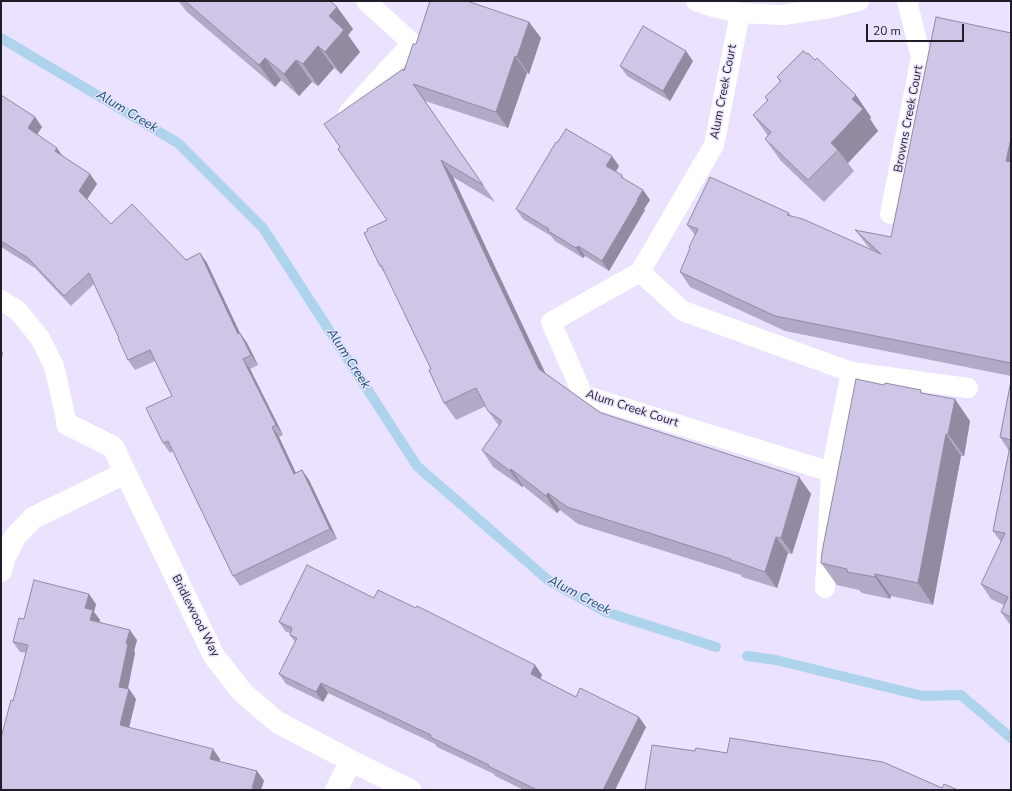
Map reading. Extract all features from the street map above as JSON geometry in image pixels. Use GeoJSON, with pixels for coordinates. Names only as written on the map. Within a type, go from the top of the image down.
{"type":"FeatureCollection","features":[{"type":"Feature","properties":{"kind":"street","name":"Bridlewood Way"},"geometry":{"type":"LineString","coordinates":[[67,424],[112,447],[214,656],[243,693],[277,722],[350,761],[410,790]]}},
{"type":"Feature","properties":{"kind":"street"},"geometry":{"type":"LineString","coordinates":[[1,571],[4,559],[15,537],[33,518],[125,473]]}},
{"type":"Feature","properties":{"kind":"street"},"geometry":{"type":"LineString","coordinates":[[336,790],[350,761]]}},
{"type":"Feature","properties":{"kind":"lane"},"geometry":{"type":"LineString","coordinates":[[348,113],[412,43],[366,1]]}},
{"type":"Feature","properties":{"kind":"lane"},"geometry":{"type":"LineString","coordinates":[[696,1],[713,7],[740,13],[783,16],[830,8],[859,1]]}},
{"type":"Feature","properties":{"kind":"lane","name":"Browns Creek Court"},"geometry":{"type":"LineString","coordinates":[[890,214],[921,57],[907,1]]}},
{"type":"Feature","properties":{"kind":"lane","name":"Alum Creek Court"},"geometry":{"type":"LineString","coordinates":[[740,13],[714,145],[640,272],[551,322],[582,395],[831,472]]}},
{"type":"Feature","properties":{"kind":"lane"},"geometry":{"type":"LineString","coordinates":[[640,272],[683,310],[851,372],[968,388]]}},
{"type":"Feature","properties":{"kind":"lane"},"geometry":{"type":"LineString","coordinates":[[1,300],[18,312],[40,338],[54,366],[67,424]]}},
{"type":"Feature","properties":{"kind":"lane"},"geometry":{"type":"LineString","coordinates":[[825,588],[831,472],[851,372]]}},
{"type":"Feature","properties":{"kind":"building"},"geometry":{"type":"Polygon","coordinates":[[[185,1],[330,1],[337,7],[329,16],[344,30],[325,52],[318,46],[303,64],[296,60],[284,74],[265,58],[259,65],[185,1]]]}},
{"type":"Feature","properties":{"kind":"building"},"geometry":{"type":"Polygon","coordinates":[[[430,1],[467,1],[529,22],[517,57],[515,56],[496,112],[413,84],[483,185],[441,160],[539,369],[601,413],[799,477],[781,538],[776,537],[765,572],[731,559],[567,507],[548,493],[546,496],[511,469],[510,471],[482,450],[502,421],[488,411],[476,388],[444,403],[429,370],[431,369],[364,233],[368,231],[367,229],[387,220],[338,149],[340,147],[324,124],[403,69],[404,71],[413,44],[416,44],[430,1]]]}},
{"type":"Feature","properties":{"kind":"building"},"geometry":{"type":"Polygon","coordinates":[[[936,17],[1011,33],[1011,138],[1006,161],[1011,162],[1011,363],[775,316],[680,272],[690,248],[689,247],[698,229],[687,225],[710,177],[789,213],[787,215],[803,219],[881,254],[855,230],[891,237],[936,17]]]}},
{"type":"Feature","properties":{"kind":"building"},"geometry":{"type":"Polygon","coordinates":[[[643,26],[686,51],[663,91],[620,66],[643,26]]]}},
{"type":"Feature","properties":{"kind":"building"},"geometry":{"type":"Polygon","coordinates":[[[803,51],[807,54],[808,53],[815,60],[817,58],[856,95],[852,99],[863,109],[831,143],[838,150],[808,180],[765,139],[771,132],[753,115],[768,100],[765,97],[781,81],[777,77],[803,51]]]}},
{"type":"Feature","properties":{"kind":"building"},"geometry":{"type":"Polygon","coordinates":[[[1,95],[35,117],[28,128],[57,148],[55,151],[90,174],[79,191],[111,224],[132,204],[186,260],[200,253],[238,334],[240,333],[251,355],[243,359],[276,425],[272,427],[294,474],[302,470],[330,529],[233,576],[168,441],[163,443],[146,408],[172,396],[150,350],[128,360],[89,273],[64,296],[28,258],[1,241],[1,95]]]}},
{"type":"Feature","properties":{"kind":"building"},"geometry":{"type":"Polygon","coordinates":[[[566,129],[612,156],[606,166],[643,190],[602,261],[578,246],[576,248],[548,231],[549,229],[516,209],[556,142],[557,143],[566,129]]]}},
{"type":"Feature","properties":{"kind":"building"},"geometry":{"type":"Polygon","coordinates":[[[856,379],[884,385],[885,383],[921,390],[921,393],[955,399],[948,434],[946,434],[918,583],[875,574],[875,577],[847,572],[847,569],[821,563],[856,379]]]}},
{"type":"Feature","properties":{"kind":"building"},"geometry":{"type":"Polygon","coordinates":[[[1011,381],[1011,440],[1000,437],[1011,381]]]}},
{"type":"Feature","properties":{"kind":"building"},"geometry":{"type":"Polygon","coordinates":[[[1011,441],[1011,617],[1001,612],[1008,597],[981,584],[1005,533],[993,531],[1011,441]]]}},
{"type":"Feature","properties":{"kind":"building"},"geometry":{"type":"Polygon","coordinates":[[[307,565],[374,598],[378,590],[416,608],[417,606],[535,665],[531,674],[576,697],[580,688],[639,717],[603,790],[537,790],[430,737],[431,735],[321,683],[316,692],[279,674],[297,638],[290,635],[292,628],[279,622],[307,565]]]}},
{"type":"Feature","properties":{"kind":"building"},"geometry":{"type":"Polygon","coordinates":[[[34,580],[89,594],[85,608],[93,610],[90,620],[130,630],[126,643],[128,644],[119,687],[129,689],[120,725],[213,749],[210,759],[257,771],[252,788],[255,790],[1,790],[1,738],[11,700],[13,701],[28,645],[13,642],[19,618],[24,619],[34,580]]]}},
{"type":"Feature","properties":{"kind":"building"},"geometry":{"type":"Polygon","coordinates":[[[730,738],[883,762],[942,788],[944,784],[958,790],[645,790],[652,745],[695,751],[696,748],[727,753],[730,738]]]}},
{"type":"Feature","properties":{"kind":"waterway","name":"Alum Creek"},"geometry":{"type":"LineString","coordinates":[[1,38],[178,143],[263,228],[417,466],[548,580],[606,612],[716,647]]}},
{"type":"Feature","properties":{"kind":"waterway"},"geometry":{"type":"LineString","coordinates":[[747,656],[776,660],[923,696],[961,695],[1011,738]]}}]}
